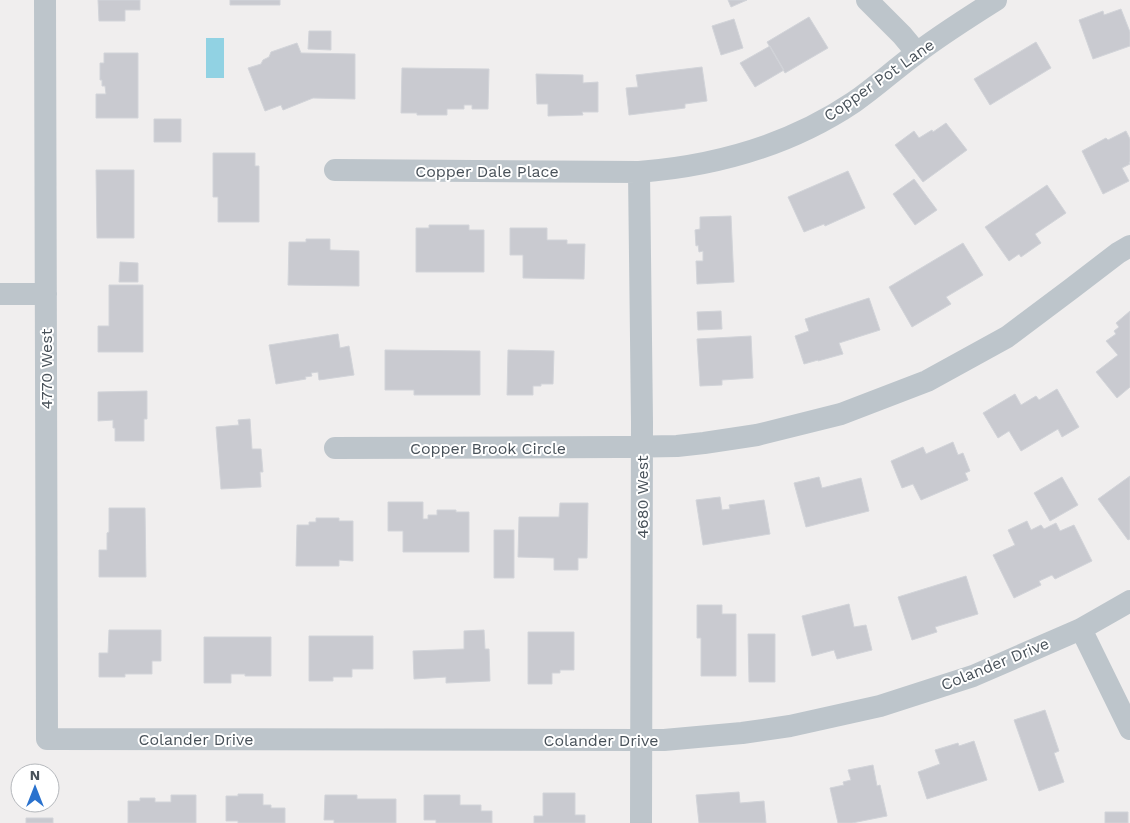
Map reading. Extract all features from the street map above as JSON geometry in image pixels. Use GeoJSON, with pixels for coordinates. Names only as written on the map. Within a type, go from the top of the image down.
{"type":"FeatureCollection","features":[{"type":"Feature","properties":{"kind":"street","name":"4770 West"},"geometry":{"type":"LineString","coordinates":[[45,0],[47,739]]}},
{"type":"Feature","properties":{"kind":"street"},"geometry":{"type":"LineString","coordinates":[[867,0],[902,35],[916,53]]}},
{"type":"Feature","properties":{"kind":"street","name":"Copper Pot Lane"},"geometry":{"type":"LineString","coordinates":[[639,172],[700,164],[747,153],[821,122],[853,103],[916,53],[966,18],[996,0]]}},
{"type":"Feature","properties":{"kind":"street","name":"Copper Dale Place"},"geometry":{"type":"LineString","coordinates":[[335,170],[639,172]]}},
{"type":"Feature","properties":{"kind":"street","name":"4680 West"},"geometry":{"type":"LineString","coordinates":[[639,172],[642,447],[641,823]]}},
{"type":"Feature","properties":{"kind":"street","name":"Copper Brook Circle"},"geometry":{"type":"LineString","coordinates":[[335,448],[677,446],[757,435],[842,414],[927,380],[1007,337],[1118,253],[1130,246]]}},
{"type":"Feature","properties":{"kind":"street"},"geometry":{"type":"LineString","coordinates":[[0,294],[46,294]]}},
{"type":"Feature","properties":{"kind":"street","name":"Colander Drive"},"geometry":{"type":"LineString","coordinates":[[47,739],[672,740],[742,733],[790,726],[880,706],[973,676],[1081,629],[1130,602]]}},
{"type":"Feature","properties":{"kind":"street"},"geometry":{"type":"LineString","coordinates":[[1081,629],[1130,729]]}},
{"type":"Feature","properties":{"kind":"water"},"geometry":{"type":"Polygon","coordinates":[[[206,38],[224,38],[224,78],[206,78],[206,38]]]}},
{"type":"Feature","properties":{"kind":"building"},"geometry":{"type":"Polygon","coordinates":[[[98,0],[140,0],[140,10],[125,10],[125,21],[99,21],[98,0]]]}},
{"type":"Feature","properties":{"kind":"building"},"geometry":{"type":"Polygon","coordinates":[[[230,0],[280,0],[280,5],[230,5],[230,0]]]}},
{"type":"Feature","properties":{"kind":"building"},"geometry":{"type":"Polygon","coordinates":[[[728,0],[747,0],[731,7],[728,0]]]}},
{"type":"Feature","properties":{"kind":"building"},"geometry":{"type":"Polygon","coordinates":[[[1121,9],[1130,32],[1130,46],[1093,59],[1079,20],[1103,11],[1104,15],[1121,9]]]}},
{"type":"Feature","properties":{"kind":"building"},"geometry":{"type":"Polygon","coordinates":[[[809,17],[828,48],[785,73],[767,42],[809,17]]]}},
{"type":"Feature","properties":{"kind":"building"},"geometry":{"type":"Polygon","coordinates":[[[734,19],[743,48],[721,55],[712,26],[734,19]]]}},
{"type":"Feature","properties":{"kind":"building"},"geometry":{"type":"Polygon","coordinates":[[[309,31],[331,31],[331,50],[308,49],[309,31]]]}},
{"type":"Feature","properties":{"kind":"building"},"geometry":{"type":"Polygon","coordinates":[[[1036,42],[1051,68],[990,105],[974,79],[1036,42]]]}},
{"type":"Feature","properties":{"kind":"building"},"geometry":{"type":"Polygon","coordinates":[[[297,43],[301,53],[355,54],[355,99],[313,98],[283,110],[281,105],[265,111],[248,68],[261,64],[263,60],[269,57],[271,52],[297,43]]]}},
{"type":"Feature","properties":{"kind":"building"},"geometry":{"type":"Polygon","coordinates":[[[770,46],[784,70],[755,87],[740,63],[770,46]]]}},
{"type":"Feature","properties":{"kind":"building"},"geometry":{"type":"Polygon","coordinates":[[[104,53],[138,53],[138,118],[96,118],[96,94],[106,94],[105,86],[102,86],[102,80],[100,80],[100,63],[104,63],[104,53]]]}},
{"type":"Feature","properties":{"kind":"building"},"geometry":{"type":"Polygon","coordinates":[[[702,67],[707,101],[685,104],[685,108],[629,115],[626,88],[638,87],[636,75],[702,67]]]}},
{"type":"Feature","properties":{"kind":"building"},"geometry":{"type":"Polygon","coordinates":[[[402,68],[489,69],[488,109],[472,109],[472,105],[464,105],[464,109],[447,109],[447,115],[401,113],[402,68]]]}},
{"type":"Feature","properties":{"kind":"building"},"geometry":{"type":"Polygon","coordinates":[[[536,74],[583,75],[583,83],[598,82],[598,112],[582,112],[583,115],[548,116],[548,104],[537,104],[536,74]]]}},
{"type":"Feature","properties":{"kind":"building"},"geometry":{"type":"Polygon","coordinates":[[[154,119],[181,119],[181,142],[154,142],[154,119]]]}},
{"type":"Feature","properties":{"kind":"building"},"geometry":{"type":"Polygon","coordinates":[[[946,123],[967,150],[923,182],[895,145],[914,131],[919,138],[932,130],[933,132],[946,123]]]}},
{"type":"Feature","properties":{"kind":"building"},"geometry":{"type":"Polygon","coordinates":[[[1126,131],[1130,139],[1130,164],[1122,168],[1129,181],[1103,194],[1082,151],[1106,138],[1108,140],[1126,131]]]}},
{"type":"Feature","properties":{"kind":"building"},"geometry":{"type":"Polygon","coordinates":[[[213,153],[255,153],[255,166],[259,166],[259,222],[218,222],[218,197],[213,197],[213,153]]]}},
{"type":"Feature","properties":{"kind":"building"},"geometry":{"type":"Polygon","coordinates":[[[96,170],[134,170],[134,238],[97,238],[96,170]]]}},
{"type":"Feature","properties":{"kind":"building"},"geometry":{"type":"Polygon","coordinates":[[[848,171],[865,208],[825,226],[824,224],[804,232],[788,197],[848,171]]]}},
{"type":"Feature","properties":{"kind":"building"},"geometry":{"type":"Polygon","coordinates":[[[914,179],[937,210],[915,225],[893,194],[914,179]]]}},
{"type":"Feature","properties":{"kind":"building"},"geometry":{"type":"Polygon","coordinates":[[[1047,185],[1066,213],[1035,234],[1041,243],[1021,257],[1019,254],[1009,261],[985,227],[1047,185]]]}},
{"type":"Feature","properties":{"kind":"building"},"geometry":{"type":"Polygon","coordinates":[[[731,216],[734,282],[697,284],[696,261],[703,261],[703,251],[699,252],[698,245],[696,246],[695,230],[700,229],[700,217],[731,216]]]}},
{"type":"Feature","properties":{"kind":"building"},"geometry":{"type":"Polygon","coordinates":[[[429,225],[469,225],[469,230],[484,230],[484,272],[416,272],[416,228],[429,228],[429,225]]]}},
{"type":"Feature","properties":{"kind":"building"},"geometry":{"type":"Polygon","coordinates":[[[510,228],[547,228],[547,240],[567,240],[567,244],[585,244],[584,279],[523,278],[523,255],[510,255],[510,228]]]}},
{"type":"Feature","properties":{"kind":"building"},"geometry":{"type":"Polygon","coordinates":[[[306,239],[330,239],[330,250],[359,251],[359,286],[288,285],[289,242],[306,242],[306,239]]]}},
{"type":"Feature","properties":{"kind":"building"},"geometry":{"type":"Polygon","coordinates":[[[963,243],[983,275],[946,297],[951,304],[912,327],[889,287],[963,243]]]}},
{"type":"Feature","properties":{"kind":"building"},"geometry":{"type":"Polygon","coordinates":[[[120,262],[138,263],[138,282],[119,282],[120,262]]]}},
{"type":"Feature","properties":{"kind":"building"},"geometry":{"type":"Polygon","coordinates":[[[109,285],[143,285],[143,352],[98,352],[98,326],[109,326],[109,285]]]}},
{"type":"Feature","properties":{"kind":"building"},"geometry":{"type":"Polygon","coordinates":[[[869,298],[880,330],[839,343],[843,354],[804,364],[795,336],[809,331],[805,319],[869,298]]]}},
{"type":"Feature","properties":{"kind":"building"},"geometry":{"type":"Polygon","coordinates":[[[721,311],[722,329],[698,330],[697,312],[721,311]]]}},
{"type":"Feature","properties":{"kind":"building"},"geometry":{"type":"Polygon","coordinates":[[[1130,311],[1130,387],[1117,398],[1096,372],[1118,355],[1106,341],[1116,334],[1114,331],[1119,327],[1116,323],[1130,311]]]}},
{"type":"Feature","properties":{"kind":"building"},"geometry":{"type":"Polygon","coordinates":[[[338,334],[340,348],[349,346],[354,375],[319,380],[318,372],[311,373],[312,376],[305,377],[306,379],[276,384],[269,345],[338,334]]]}},
{"type":"Feature","properties":{"kind":"building"},"geometry":{"type":"Polygon","coordinates":[[[751,336],[753,378],[722,380],[722,385],[700,386],[697,339],[751,336]]]}},
{"type":"Feature","properties":{"kind":"building"},"geometry":{"type":"Polygon","coordinates":[[[385,350],[480,351],[480,395],[414,395],[414,390],[385,390],[385,350]]]}},
{"type":"Feature","properties":{"kind":"building"},"geometry":{"type":"Polygon","coordinates":[[[508,350],[554,351],[553,384],[533,386],[533,395],[507,395],[508,350]]]}},
{"type":"Feature","properties":{"kind":"building"},"geometry":{"type":"Polygon","coordinates":[[[1057,389],[1079,427],[1062,437],[1058,429],[1021,451],[1009,431],[998,438],[983,413],[1015,394],[1021,405],[1036,396],[1039,400],[1057,389]]]}},
{"type":"Feature","properties":{"kind":"building"},"geometry":{"type":"Polygon","coordinates":[[[147,391],[147,419],[144,419],[144,441],[115,441],[113,420],[98,421],[98,392],[147,391]]]}},
{"type":"Feature","properties":{"kind":"building"},"geometry":{"type":"Polygon","coordinates":[[[250,419],[252,449],[261,449],[263,472],[260,472],[261,487],[221,489],[216,427],[239,425],[238,420],[250,419]]]}},
{"type":"Feature","properties":{"kind":"building"},"geometry":{"type":"Polygon","coordinates":[[[953,442],[958,455],[963,453],[970,471],[965,473],[968,480],[921,500],[913,484],[902,488],[891,461],[923,447],[926,454],[953,442]]]}},
{"type":"Feature","properties":{"kind":"building"},"geometry":{"type":"Polygon","coordinates":[[[1130,476],[1130,539],[1128,540],[1098,499],[1130,476]]]}},
{"type":"Feature","properties":{"kind":"building"},"geometry":{"type":"Polygon","coordinates":[[[819,477],[822,488],[861,478],[869,511],[806,527],[794,483],[819,477]]]}},
{"type":"Feature","properties":{"kind":"building"},"geometry":{"type":"Polygon","coordinates":[[[1062,477],[1078,505],[1050,521],[1034,493],[1062,477]]]}},
{"type":"Feature","properties":{"kind":"building"},"geometry":{"type":"Polygon","coordinates":[[[720,497],[722,510],[730,509],[729,505],[764,500],[770,534],[703,545],[696,500],[720,497]]]}},
{"type":"Feature","properties":{"kind":"building"},"geometry":{"type":"Polygon","coordinates":[[[388,502],[423,502],[423,519],[428,519],[428,515],[437,515],[437,510],[469,512],[469,552],[403,552],[403,531],[388,531],[388,502]]]}},
{"type":"Feature","properties":{"kind":"building"},"geometry":{"type":"Polygon","coordinates":[[[560,503],[588,503],[587,558],[578,558],[578,570],[554,570],[554,558],[518,557],[519,517],[559,517],[560,503]]]}},
{"type":"Feature","properties":{"kind":"building"},"geometry":{"type":"Polygon","coordinates":[[[109,508],[145,508],[146,577],[99,577],[99,550],[107,550],[109,508]]]}},
{"type":"Feature","properties":{"kind":"building"},"geometry":{"type":"Polygon","coordinates":[[[316,518],[339,518],[339,521],[353,521],[353,561],[339,560],[339,566],[296,566],[297,525],[309,525],[309,522],[316,522],[316,518]]]}},
{"type":"Feature","properties":{"kind":"building"},"geometry":{"type":"Polygon","coordinates":[[[1027,521],[1031,530],[1041,525],[1044,529],[1056,523],[1060,531],[1074,525],[1092,561],[1055,579],[1052,575],[1039,581],[1041,585],[1014,598],[993,555],[1015,545],[1008,530],[1027,521]]]}},
{"type":"Feature","properties":{"kind":"building"},"geometry":{"type":"Polygon","coordinates":[[[494,530],[514,530],[514,578],[494,578],[494,530]]]}},
{"type":"Feature","properties":{"kind":"building"},"geometry":{"type":"Polygon","coordinates":[[[966,576],[978,614],[935,627],[937,632],[912,640],[898,597],[966,576]]]}},
{"type":"Feature","properties":{"kind":"building"},"geometry":{"type":"Polygon","coordinates":[[[849,604],[854,627],[866,625],[872,650],[837,659],[834,650],[812,656],[802,616],[849,604]]]}},
{"type":"Feature","properties":{"kind":"building"},"geometry":{"type":"Polygon","coordinates":[[[697,605],[722,605],[722,614],[736,614],[736,676],[701,676],[701,638],[697,638],[697,605]]]}},
{"type":"Feature","properties":{"kind":"building"},"geometry":{"type":"Polygon","coordinates":[[[109,630],[161,630],[161,661],[152,661],[152,674],[125,674],[125,677],[99,677],[99,653],[108,653],[109,630]]]}},
{"type":"Feature","properties":{"kind":"building"},"geometry":{"type":"Polygon","coordinates":[[[484,630],[485,649],[489,649],[490,681],[446,683],[446,677],[414,679],[413,651],[464,649],[464,631],[484,630]]]}},
{"type":"Feature","properties":{"kind":"building"},"geometry":{"type":"Polygon","coordinates":[[[528,632],[574,632],[574,670],[560,670],[560,673],[552,673],[552,684],[528,684],[528,632]]]}},
{"type":"Feature","properties":{"kind":"building"},"geometry":{"type":"Polygon","coordinates":[[[748,634],[775,634],[775,682],[749,682],[748,634]]]}},
{"type":"Feature","properties":{"kind":"building"},"geometry":{"type":"Polygon","coordinates":[[[309,636],[373,636],[373,669],[352,669],[352,677],[333,677],[333,681],[309,681],[309,636]]]}},
{"type":"Feature","properties":{"kind":"building"},"geometry":{"type":"Polygon","coordinates":[[[204,637],[271,637],[271,676],[231,674],[231,683],[204,683],[204,637]]]}},
{"type":"Feature","properties":{"kind":"building"},"geometry":{"type":"Polygon","coordinates":[[[1045,710],[1059,751],[1054,753],[1064,782],[1039,791],[1014,720],[1045,710]]]}},
{"type":"Feature","properties":{"kind":"building"},"geometry":{"type":"Polygon","coordinates":[[[974,741],[987,780],[927,799],[918,772],[940,764],[935,750],[958,743],[959,746],[974,741]]]}},
{"type":"Feature","properties":{"kind":"building"},"geometry":{"type":"Polygon","coordinates":[[[873,765],[877,786],[880,785],[887,816],[852,823],[838,823],[830,788],[844,785],[843,782],[851,780],[848,770],[873,765]]]}},
{"type":"Feature","properties":{"kind":"building"},"geometry":{"type":"Polygon","coordinates":[[[739,792],[740,803],[764,801],[766,823],[699,823],[696,795],[739,792]]]}},
{"type":"Feature","properties":{"kind":"building"},"geometry":{"type":"Polygon","coordinates":[[[543,793],[575,793],[575,815],[585,815],[585,823],[534,823],[534,816],[543,816],[543,793]]]}},
{"type":"Feature","properties":{"kind":"building"},"geometry":{"type":"Polygon","coordinates":[[[238,794],[263,794],[263,805],[271,805],[271,808],[285,808],[285,823],[238,823],[238,821],[226,821],[226,796],[238,796],[238,794]]]}},
{"type":"Feature","properties":{"kind":"building"},"geometry":{"type":"Polygon","coordinates":[[[171,795],[196,795],[196,823],[128,823],[128,801],[140,801],[140,798],[155,798],[155,802],[171,802],[171,795]]]}},
{"type":"Feature","properties":{"kind":"building"},"geometry":{"type":"Polygon","coordinates":[[[325,795],[357,795],[357,799],[396,799],[396,823],[334,823],[334,820],[324,820],[325,795]]]}},
{"type":"Feature","properties":{"kind":"building"},"geometry":{"type":"Polygon","coordinates":[[[424,795],[460,795],[460,805],[481,805],[481,811],[492,811],[492,823],[436,823],[436,820],[424,820],[424,795]]]}},
{"type":"Feature","properties":{"kind":"building"},"geometry":{"type":"Polygon","coordinates":[[[1105,812],[1128,812],[1128,823],[1105,823],[1105,812]]]}},
{"type":"Feature","properties":{"kind":"building"},"geometry":{"type":"Polygon","coordinates":[[[26,818],[53,818],[53,823],[26,823],[26,818]]]}}]}
